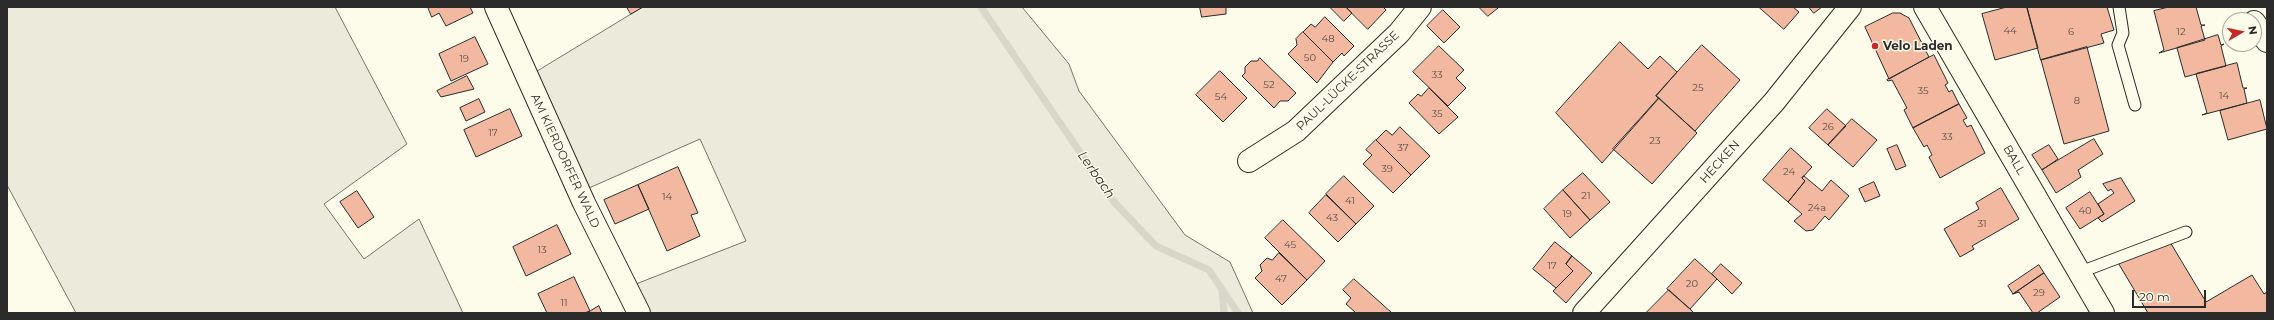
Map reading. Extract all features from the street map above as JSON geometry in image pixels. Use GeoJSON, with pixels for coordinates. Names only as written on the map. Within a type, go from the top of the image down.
{"type":"FeatureCollection","features":[{"type":"Feature","properties":{"kind":"street","name":"AM KIERDORFER WALD"},"geometry":{"type":"LineString","coordinates":[[496,7],[584,203],[638,313]]}},
{"type":"Feature","properties":{"kind":"street","name":"PAUL-LÜCKE-STRASSE"},"geometry":{"type":"LineString","coordinates":[[1249,161],[1296,132],[1399,33],[1420,7]]}},
{"type":"Feature","properties":{"kind":"street","name":"HECKEN"},"geometry":{"type":"LineString","coordinates":[[1584,313],[1774,102],[1850,7]]}},
{"type":"Feature","properties":{"kind":"street","name":"BALL"},"geometry":{"type":"LineString","coordinates":[[1925,7],[2078,273],[2103,313]]}},
{"type":"Feature","properties":{"kind":"lane"},"geometry":{"type":"LineString","coordinates":[[2119,7],[2123,33],[2118,45],[2135,105]]}},
{"type":"Feature","properties":{"kind":"lane"},"geometry":{"type":"LineString","coordinates":[[2078,273],[2186,232]]}},
{"type":"Feature","properties":{"kind":"shaded area"},"geometry":{"type":"Polygon","coordinates":[[[7,7],[335,7],[407,144],[324,204],[364,259],[419,219],[463,313],[76,313],[7,185],[7,7]]]}},
{"type":"Feature","properties":{"kind":"shaded area"},"geometry":{"type":"Polygon","coordinates":[[[643,7],[1022,7],[1069,64],[1079,91],[1185,235],[1230,262],[1253,313],[650,313],[636,284],[746,241],[700,139],[589,188],[533,74],[643,7]]]}},
{"type":"Feature","properties":{"kind":"building"},"geometry":{"type":"Polygon","coordinates":[[[428,7],[470,7],[473,13],[446,26],[439,13],[432,17],[428,7]]]}},
{"type":"Feature","properties":{"kind":"building"},"geometry":{"type":"Polygon","coordinates":[[[627,7],[643,7],[631,14],[627,7]]]}},
{"type":"Feature","properties":{"kind":"building"},"geometry":{"type":"Polygon","coordinates":[[[1200,7],[1226,7],[1226,14],[1202,17],[1200,7]]]}},
{"type":"Feature","properties":{"kind":"building"},"geometry":{"type":"Polygon","coordinates":[[[1330,7],[1346,7],[1352,13],[1344,21],[1330,7]]]}},
{"type":"Feature","properties":{"kind":"building"},"geometry":{"type":"Polygon","coordinates":[[[1346,7],[1383,7],[1386,10],[1368,29],[1346,7]]]}},
{"type":"Feature","properties":{"kind":"building"},"geometry":{"type":"Polygon","coordinates":[[[1479,7],[1496,7],[1498,8],[1488,16],[1479,7]]]}},
{"type":"Feature","properties":{"kind":"building"},"geometry":{"type":"Polygon","coordinates":[[[1759,7],[1793,7],[1799,12],[1784,29],[1759,7]]]}},
{"type":"Feature","properties":{"kind":"building"},"geometry":{"type":"Polygon","coordinates":[[[1809,7],[1822,7],[1814,13],[1809,7]]]}},
{"type":"Feature","properties":{"kind":"building"},"geometry":{"type":"Polygon","coordinates":[[[2007,7],[2027,7],[2038,48],[1995,60],[1982,14],[2007,7]]]}},
{"type":"Feature","properties":{"kind":"building"},"geometry":{"type":"Polygon","coordinates":[[[2027,7],[2107,7],[2114,30],[2101,34],[2104,43],[2041,60],[2027,7]]]}},
{"type":"Feature","properties":{"kind":"building"},"geometry":{"type":"Polygon","coordinates":[[[2169,7],[2196,7],[2201,25],[2205,25],[2201,26],[2205,40],[2159,53],[2164,50],[2154,11],[2169,7]]]}},
{"type":"Feature","properties":{"kind":"building"},"geometry":{"type":"Polygon","coordinates":[[[1443,10],[1460,27],[1444,43],[1427,26],[1443,10]]]}},
{"type":"Feature","properties":{"kind":"building"},"geometry":{"type":"Polygon","coordinates":[[[1893,13],[1900,13],[1909,18],[1929,57],[1889,79],[1865,27],[1893,13]]]}},
{"type":"Feature","properties":{"kind":"building"},"geometry":{"type":"Polygon","coordinates":[[[1325,17],[1354,46],[1344,56],[1342,53],[1333,62],[1303,32],[1311,24],[1315,27],[1325,17]]]}},
{"type":"Feature","properties":{"kind":"building"},"geometry":{"type":"Polygon","coordinates":[[[1303,32],[1333,62],[1317,83],[1288,54],[1297,45],[1296,39],[1303,32]]]}},
{"type":"Feature","properties":{"kind":"building"},"geometry":{"type":"Polygon","coordinates":[[[2218,35],[2222,45],[2222,52],[2226,66],[2185,77],[2177,48],[2218,35]]]}},
{"type":"Feature","properties":{"kind":"building"},"geometry":{"type":"Polygon","coordinates":[[[475,37],[488,64],[451,81],[439,54],[475,37]]]}},
{"type":"Feature","properties":{"kind":"building"},"geometry":{"type":"Polygon","coordinates":[[[1620,42],[1648,69],[1660,56],[1677,72],[1656,96],[1659,98],[1602,163],[1556,113],[1620,42]]]}},
{"type":"Feature","properties":{"kind":"building"},"geometry":{"type":"Polygon","coordinates":[[[1702,45],[1740,80],[1695,131],[1656,96],[1702,45]]]}},
{"type":"Feature","properties":{"kind":"building"},"geometry":{"type":"Polygon","coordinates":[[[1439,46],[1464,70],[1456,78],[1466,88],[1448,106],[1413,72],[1439,46]]]}},
{"type":"Feature","properties":{"kind":"building"},"geometry":{"type":"Polygon","coordinates":[[[2087,47],[2109,131],[2064,144],[2041,60],[2087,47]]]}},
{"type":"Feature","properties":{"kind":"building"},"geometry":{"type":"Polygon","coordinates":[[[1934,55],[1948,83],[1945,85],[1949,92],[1952,90],[1959,104],[1913,128],[1904,110],[1907,108],[1892,80],[1887,80],[1934,55]]]}},
{"type":"Feature","properties":{"kind":"building"},"geometry":{"type":"Polygon","coordinates":[[[1260,58],[1296,93],[1288,101],[1280,101],[1274,108],[1242,76],[1245,73],[1245,67],[1251,61],[1257,61],[1260,58]]]}},
{"type":"Feature","properties":{"kind":"building"},"geometry":{"type":"Polygon","coordinates":[[[2237,63],[2243,88],[2247,88],[2244,89],[2247,103],[2202,115],[2207,113],[2196,74],[2237,63]]]}},
{"type":"Feature","properties":{"kind":"building"},"geometry":{"type":"Polygon","coordinates":[[[1220,71],[1247,98],[1223,122],[1196,95],[1220,71]]]}},
{"type":"Feature","properties":{"kind":"building"},"geometry":{"type":"Polygon","coordinates":[[[467,76],[474,89],[441,97],[437,91],[467,76]]]}},
{"type":"Feature","properties":{"kind":"building"},"geometry":{"type":"Polygon","coordinates":[[[1429,88],[1458,117],[1439,134],[1409,103],[1418,94],[1421,96],[1429,88]]]}},
{"type":"Feature","properties":{"kind":"building"},"geometry":{"type":"Polygon","coordinates":[[[1659,98],[1697,133],[1652,184],[1613,149],[1659,98]]]}},
{"type":"Feature","properties":{"kind":"building"},"geometry":{"type":"Polygon","coordinates":[[[479,99],[485,112],[466,121],[460,108],[479,99]]]}},
{"type":"Feature","properties":{"kind":"building"},"geometry":{"type":"Polygon","coordinates":[[[2260,100],[2267,129],[2228,140],[2220,111],[2260,100]]]}},
{"type":"Feature","properties":{"kind":"building"},"geometry":{"type":"Polygon","coordinates":[[[1959,104],[1967,118],[1963,120],[1967,127],[1971,125],[1985,153],[1940,178],[1929,157],[1932,155],[1927,145],[1924,147],[1913,128],[1959,104]]]}},
{"type":"Feature","properties":{"kind":"building"},"geometry":{"type":"Polygon","coordinates":[[[510,109],[522,136],[476,157],[464,130],[510,109]]]}},
{"type":"Feature","properties":{"kind":"building"},"geometry":{"type":"Polygon","coordinates":[[[1827,109],[1846,126],[1828,145],[1809,128],[1827,109]]]}},
{"type":"Feature","properties":{"kind":"building"},"geometry":{"type":"Polygon","coordinates":[[[1852,119],[1877,140],[1853,167],[1828,145],[1852,119]]]}},
{"type":"Feature","properties":{"kind":"building"},"geometry":{"type":"Polygon","coordinates":[[[1400,127],[1430,156],[1411,175],[1376,140],[1386,130],[1392,135],[1400,127]]]}},
{"type":"Feature","properties":{"kind":"building"},"geometry":{"type":"Polygon","coordinates":[[[2094,139],[2103,154],[2078,170],[2081,177],[2056,193],[2042,170],[2094,139]]]}},
{"type":"Feature","properties":{"kind":"building"},"geometry":{"type":"Polygon","coordinates":[[[1376,140],[1411,175],[1393,193],[1363,164],[1372,155],[1366,150],[1376,140]]]}},
{"type":"Feature","properties":{"kind":"building"},"geometry":{"type":"Polygon","coordinates":[[[1897,145],[1906,166],[1896,170],[1887,149],[1897,145]]]}},
{"type":"Feature","properties":{"kind":"building"},"geometry":{"type":"Polygon","coordinates":[[[2049,145],[2058,159],[2042,170],[2032,155],[2049,145]]]}},
{"type":"Feature","properties":{"kind":"building"},"geometry":{"type":"Polygon","coordinates":[[[1791,148],[1812,167],[1802,178],[1805,181],[1788,202],[1763,180],[1791,148]]]}},
{"type":"Feature","properties":{"kind":"building"},"geometry":{"type":"Polygon","coordinates":[[[678,167],[698,213],[691,215],[700,236],[667,251],[638,185],[678,167]]]}},
{"type":"Feature","properties":{"kind":"building"},"geometry":{"type":"Polygon","coordinates":[[[1583,173],[1610,202],[1590,220],[1563,190],[1583,173]]]}},
{"type":"Feature","properties":{"kind":"building"},"geometry":{"type":"Polygon","coordinates":[[[1344,176],[1374,206],[1356,224],[1326,194],[1344,176]]]}},
{"type":"Feature","properties":{"kind":"building"},"geometry":{"type":"Polygon","coordinates":[[[1804,176],[1822,191],[1831,180],[1849,196],[1829,220],[1825,216],[1813,230],[1806,231],[1794,221],[1802,214],[1788,202],[1805,181],[1802,178],[1804,176]]]}},
{"type":"Feature","properties":{"kind":"building"},"geometry":{"type":"Polygon","coordinates":[[[2121,178],[2135,201],[2102,222],[2098,218],[2104,214],[2098,204],[2114,193],[2111,189],[2108,191],[2103,184],[2121,178]]]}},
{"type":"Feature","properties":{"kind":"building"},"geometry":{"type":"Polygon","coordinates":[[[1874,182],[1880,196],[1865,202],[1859,189],[1874,182]]]}},
{"type":"Feature","properties":{"kind":"building"},"geometry":{"type":"Polygon","coordinates":[[[638,185],[649,209],[615,224],[604,200],[638,185]]]}},
{"type":"Feature","properties":{"kind":"building"},"geometry":{"type":"Polygon","coordinates":[[[2001,188],[2019,219],[1972,246],[1974,249],[1960,257],[1944,229],[1979,209],[1976,203],[2001,188]]]}},
{"type":"Feature","properties":{"kind":"building"},"geometry":{"type":"Polygon","coordinates":[[[1563,190],[1590,220],[1570,238],[1544,209],[1563,190]]]}},
{"type":"Feature","properties":{"kind":"building"},"geometry":{"type":"Polygon","coordinates":[[[357,191],[374,217],[358,228],[340,202],[357,191]]]}},
{"type":"Feature","properties":{"kind":"building"},"geometry":{"type":"Polygon","coordinates":[[[2090,192],[2104,214],[2080,229],[2066,208],[2090,192]]]}},
{"type":"Feature","properties":{"kind":"building"},"geometry":{"type":"Polygon","coordinates":[[[1326,195],[1356,224],[1338,242],[1309,213],[1326,195]]]}},
{"type":"Feature","properties":{"kind":"building"},"geometry":{"type":"Polygon","coordinates":[[[1283,220],[1325,261],[1307,280],[1265,238],[1283,220]]]}},
{"type":"Feature","properties":{"kind":"building"},"geometry":{"type":"Polygon","coordinates":[[[557,225],[571,254],[526,276],[513,247],[557,225]]]}},
{"type":"Feature","properties":{"kind":"building"},"geometry":{"type":"Polygon","coordinates":[[[1555,242],[1572,256],[1566,264],[1573,271],[1556,288],[1533,269],[1555,242]]]}},
{"type":"Feature","properties":{"kind":"building"},"geometry":{"type":"Polygon","coordinates":[[[2170,242],[2206,302],[2252,275],[2264,294],[2267,292],[2267,313],[2148,313],[2117,261],[2170,242]]]}},
{"type":"Feature","properties":{"kind":"building"},"geometry":{"type":"Polygon","coordinates":[[[1279,253],[1307,280],[1282,305],[1255,278],[1262,271],[1260,265],[1267,258],[1272,260],[1279,253]]]}},
{"type":"Feature","properties":{"kind":"building"},"geometry":{"type":"Polygon","coordinates":[[[1572,256],[1592,273],[1566,303],[1553,291],[1573,271],[1566,264],[1572,256]]]}},
{"type":"Feature","properties":{"kind":"building"},"geometry":{"type":"Polygon","coordinates":[[[1695,259],[1717,279],[1690,309],[1667,289],[1695,259]]]}},
{"type":"Feature","properties":{"kind":"building"},"geometry":{"type":"Polygon","coordinates":[[[1721,264],[1742,283],[1732,294],[1712,274],[1721,264]]]}},
{"type":"Feature","properties":{"kind":"building"},"geometry":{"type":"Polygon","coordinates":[[[2039,265],[2044,273],[2013,294],[2008,286],[2039,265]]]}},
{"type":"Feature","properties":{"kind":"building"},"geometry":{"type":"Polygon","coordinates":[[[2044,273],[2060,297],[2037,313],[2033,313],[2019,292],[2013,294],[2044,273]]]}},
{"type":"Feature","properties":{"kind":"building"},"geometry":{"type":"Polygon","coordinates":[[[574,277],[590,311],[585,313],[547,313],[538,294],[574,277]]]}},
{"type":"Feature","properties":{"kind":"building"},"geometry":{"type":"Polygon","coordinates":[[[1354,279],[1392,313],[1356,313],[1346,304],[1351,298],[1343,290],[1354,279]]]}},
{"type":"Feature","properties":{"kind":"building"},"geometry":{"type":"Polygon","coordinates":[[[1669,290],[1690,309],[1694,313],[1646,313],[1669,290]]]}},
{"type":"Feature","properties":{"kind":"building"},"geometry":{"type":"Polygon","coordinates":[[[599,306],[602,313],[585,313],[590,311],[599,306]]]}},
{"type":"Feature","properties":{"kind":"waterway","name":"Lerbach"},"geometry":{"type":"LineString","coordinates":[[981,7],[1114,202],[1156,246],[1209,270],[1238,313]]}},
{"type":"Feature","properties":{"kind":"waterway"},"geometry":{"type":"LineString","coordinates":[[1222,291],[1224,313]]}},
{"type":"Feature","properties":{"kind":"place","name":"Velo Laden"},"geometry":{"type":"Point","coordinates":[1875,46]}}]}
